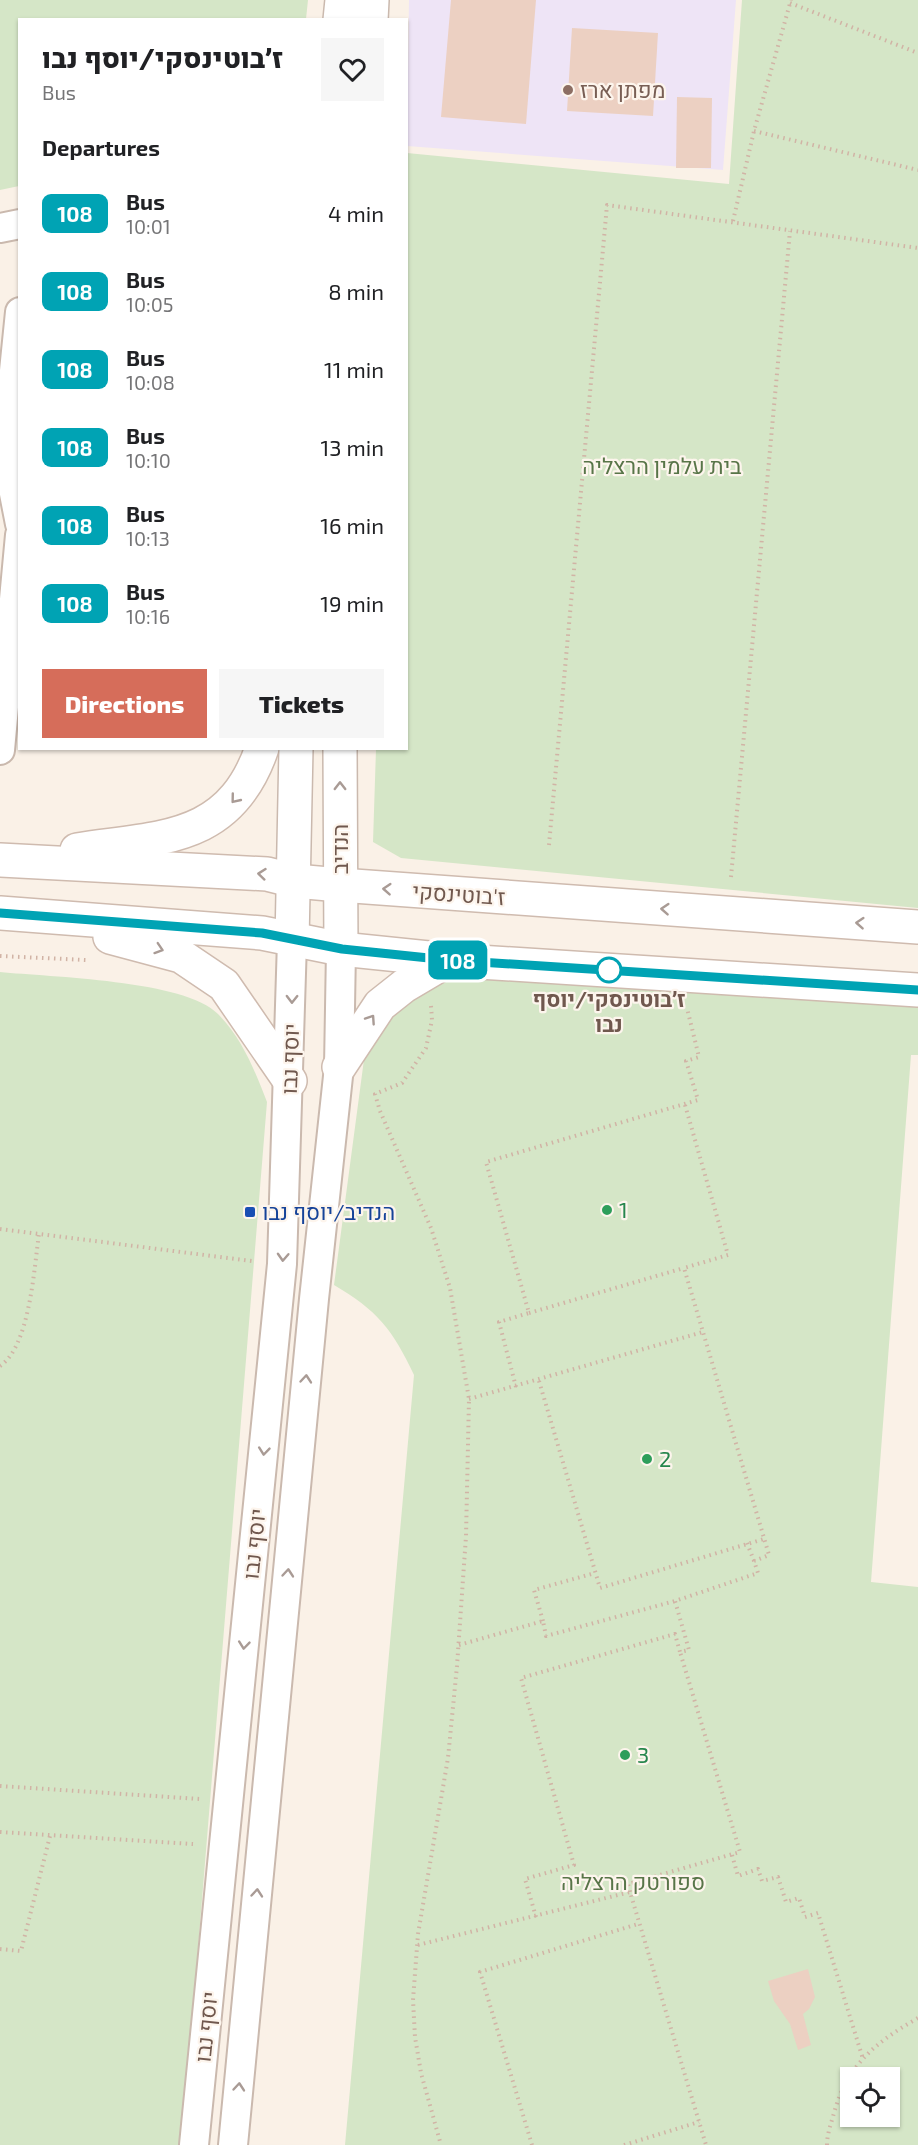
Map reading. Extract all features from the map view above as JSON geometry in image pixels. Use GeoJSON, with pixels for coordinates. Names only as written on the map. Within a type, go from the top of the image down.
{"type":"FeatureCollection","features":[{"type":"Feature","properties":{"kind":"main road"},"geometry":{"type":"LineString","coordinates":[[340,18],[342,0]]}},
{"type":"Feature","properties":{"kind":"main road"},"geometry":{"type":"LineString","coordinates":[[371,18],[372,0]]}},
{"type":"Feature","properties":{"kind":"main road"},"geometry":{"type":"LineString","coordinates":[[1,860],[154,838],[206,825],[229,807],[253,777],[261,750]]}},
{"type":"Feature","properties":{"kind":"main road","name":"הנדיב"},"geometry":{"type":"LineString","coordinates":[[292,940],[296,750]]}},
{"type":"Feature","properties":{"kind":"main road","name":"הנדיב"},"geometry":{"type":"LineString","coordinates":[[340,750],[342,949]]}},
{"type":"Feature","properties":{"kind":"main road","name":"ז'בוטינסקי"},"geometry":{"type":"LineString","coordinates":[[1,860],[267,874],[295,881],[340,885],[918,927]]}},
{"type":"Feature","properties":{"kind":"main road"},"geometry":{"type":"LineString","coordinates":[[0,913],[262,933],[342,949],[448,960],[918,990]]}},
{"type":"Feature","properties":{"kind":"main road"},"geometry":{"type":"LineString","coordinates":[[0,913],[139,943],[181,956],[224,985],[290,1081]]}},
{"type":"Feature","properties":{"kind":"main road"},"geometry":{"type":"LineString","coordinates":[[339,1067],[380,1005],[404,986],[448,960]]}},
{"type":"Feature","properties":{"kind":"street"},"geometry":{"type":"LineString","coordinates":[[0,228],[18,224]]}},
{"type":"Feature","properties":{"kind":"street"},"geometry":{"type":"LineString","coordinates":[[18,332],[9,420],[11,478],[18,514]]}},
{"type":"Feature","properties":{"kind":"street"},"geometry":{"type":"LineString","coordinates":[[0,750],[18,556]]}},
{"type":"Feature","properties":{"kind":"street","name":"יוסף נבו"},"geometry":{"type":"LineString","coordinates":[[194,2145],[282,1264],[290,1081],[292,940]]}},
{"type":"Feature","properties":{"kind":"street","name":"יוסף נבו"},"geometry":{"type":"LineString","coordinates":[[233,2145],[314,1299],[339,1067],[342,949]]}},
{"type":"Feature","properties":{"kind":"path"},"geometry":{"type":"LineString","coordinates":[[733,221],[754,131],[791,1],[918,53]]}},
{"type":"Feature","properties":{"kind":"path"},"geometry":{"type":"LineString","coordinates":[[754,131],[918,170]]}},
{"type":"Feature","properties":{"kind":"path"},"geometry":{"type":"LineString","coordinates":[[549,845],[607,205],[918,248]]}},
{"type":"Feature","properties":{"kind":"path"},"geometry":{"type":"LineString","coordinates":[[730,877],[790,231]]}},
{"type":"Feature","properties":{"kind":"path"},"geometry":{"type":"LineString","coordinates":[[0,956],[90,961]]}},
{"type":"Feature","properties":{"kind":"path"},"geometry":{"type":"LineString","coordinates":[[431,996],[432,1020],[426,1048],[402,1083],[375,1094],[380,1111],[431,1228],[450,1288],[469,1400],[466,1536],[459,1645],[448,1758],[418,1945],[413,2000],[415,2037],[421,2073],[441,2145]]}},
{"type":"Feature","properties":{"kind":"path"},"geometry":{"type":"LineString","coordinates":[[529,1313],[486,1162],[698,1101],[686,1061],[699,1057],[686,1001]]}},
{"type":"Feature","properties":{"kind":"path"},"geometry":{"type":"LineString","coordinates":[[516,1387],[499,1322],[728,1256],[685,1105]]}},
{"type":"Feature","properties":{"kind":"path"},"geometry":{"type":"LineString","coordinates":[[0,1229],[282,1264]]}},
{"type":"Feature","properties":{"kind":"path"},"geometry":{"type":"LineString","coordinates":[[0,1366],[6,1362],[24,1327],[39,1234]]}},
{"type":"Feature","properties":{"kind":"path"},"geometry":{"type":"LineString","coordinates":[[684,1268],[769,1556],[754,1561]]}},
{"type":"Feature","properties":{"kind":"path"},"geometry":{"type":"LineString","coordinates":[[469,1400],[703,1332]]}},
{"type":"Feature","properties":{"kind":"path"},"geometry":{"type":"LineString","coordinates":[[538,1380],[600,1588],[764,1539]]}},
{"type":"Feature","properties":{"kind":"path"},"geometry":{"type":"LineString","coordinates":[[595,1573],[534,1590],[546,1636],[675,1601],[758,1573],[747,1543]]}},
{"type":"Feature","properties":{"kind":"path"},"geometry":{"type":"LineString","coordinates":[[675,1601],[688,1650],[680,1652]]}},
{"type":"Feature","properties":{"kind":"path"},"geometry":{"type":"LineString","coordinates":[[459,1645],[543,1621]]}},
{"type":"Feature","properties":{"kind":"path"},"geometry":{"type":"LineString","coordinates":[[536,1917],[525,1879],[574,1865],[521,1678],[675,1634],[740,1852],[628,1884],[638,1924],[706,2145]]}},
{"type":"Feature","properties":{"kind":"path"},"geometry":{"type":"LineString","coordinates":[[0,1786],[229,1801]]}},
{"type":"Feature","properties":{"kind":"path"},"geometry":{"type":"LineString","coordinates":[[0,1832],[224,1845]]}},
{"type":"Feature","properties":{"kind":"path"},"geometry":{"type":"LineString","coordinates":[[0,1949],[21,1951],[50,1836]]}},
{"type":"Feature","properties":{"kind":"path"},"geometry":{"type":"LineString","coordinates":[[732,1855],[738,1876],[758,1869],[762,1881],[778,1877],[786,1902],[799,1898],[805,1917],[818,1913],[863,2059]]}},
{"type":"Feature","properties":{"kind":"path"},"geometry":{"type":"LineString","coordinates":[[418,1945],[630,1892]]}},
{"type":"Feature","properties":{"kind":"path"},"geometry":{"type":"LineString","coordinates":[[532,2145],[480,1972],[638,1924]]}},
{"type":"Feature","properties":{"kind":"path"},"geometry":{"type":"LineString","coordinates":[[827,2145],[839,2093],[852,2069],[885,2036],[918,2018]]}},
{"type":"Feature","properties":{"kind":"path"},"geometry":{"type":"LineString","coordinates":[[624,2145],[699,2122]]}},
{"type":"Feature","properties":{"kind":"shaded area","name":"מפתן ארז"},"geometry":{"type":"Polygon","coordinates":[[[409,0],[736,0],[723,170],[408,146],[409,0]]]}},
{"type":"Feature","properties":{"kind":"green space"},"geometry":{"type":"Polygon","coordinates":[[[0,0],[308,0],[306,18],[18,18],[18,186],[0,190],[0,0]]]}},
{"type":"Feature","properties":{"kind":"green space","name":"בית עלמין הרצליה"},"geometry":{"type":"Polygon","coordinates":[[[742,0],[918,0],[918,908],[401,858],[373,842],[376,750],[408,750],[408,153],[729,184],[742,0]]]}},
{"type":"Feature","properties":{"kind":"green space"},"geometry":{"type":"Polygon","coordinates":[[[0,972],[148,987],[201,1003],[227,1023],[241,1044],[267,1102],[182,2145],[0,2145],[0,972]]]}},
{"type":"Feature","properties":{"kind":"green space","name":"ספורטק הרצליה"},"geometry":{"type":"Polygon","coordinates":[[[452,974],[918,1003],[918,1055],[911,1055],[871,1582],[918,1587],[918,2145],[345,2145],[414,1375],[399,1345],[382,1322],[362,1303],[334,1285],[365,1052],[400,1007],[452,974]]]}},
{"type":"Feature","properties":{"kind":"building"},"geometry":{"type":"Polygon","coordinates":[[[451,0],[536,0],[526,124],[441,117],[451,0]]]}},
{"type":"Feature","properties":{"kind":"building"},"geometry":{"type":"Polygon","coordinates":[[[572,28],[658,33],[653,116],[567,111],[572,28]]]}},
{"type":"Feature","properties":{"kind":"building"},"geometry":{"type":"Polygon","coordinates":[[[677,97],[712,98],[711,168],[676,168],[677,97]]]}},
{"type":"Feature","properties":{"kind":"building"},"geometry":{"type":"Polygon","coordinates":[[[808,1969],[815,1997],[809,2009],[803,2014],[811,2045],[798,2050],[790,2024],[774,2001],[768,1981],[808,1969]]]}},
{"type":"Feature","properties":{"kind":"bus line","name":"108"},"geometry":{"type":"LineString","coordinates":[[0,913],[262,933],[342,949],[448,960],[918,990]]}},
{"type":"Feature","properties":{"kind":"place","name":"מפתן ארז"},"geometry":{"type":"Point","coordinates":[568,90]}},
{"type":"Feature","properties":{"kind":"place","name":"ז׳בוטינסקי/יוסף נבו"},"geometry":{"type":"Point","coordinates":[609,970]}},
{"type":"Feature","properties":{"kind":"place","name":"1"},"geometry":{"type":"Point","coordinates":[607,1210]}},
{"type":"Feature","properties":{"kind":"place","name":"הנדיב/יוסף נבו"},"geometry":{"type":"Point","coordinates":[250,1212]}},
{"type":"Feature","properties":{"kind":"place","name":"2"},"geometry":{"type":"Point","coordinates":[647,1459]}},
{"type":"Feature","properties":{"kind":"place","name":"3"},"geometry":{"type":"Point","coordinates":[625,1755]}}]}
